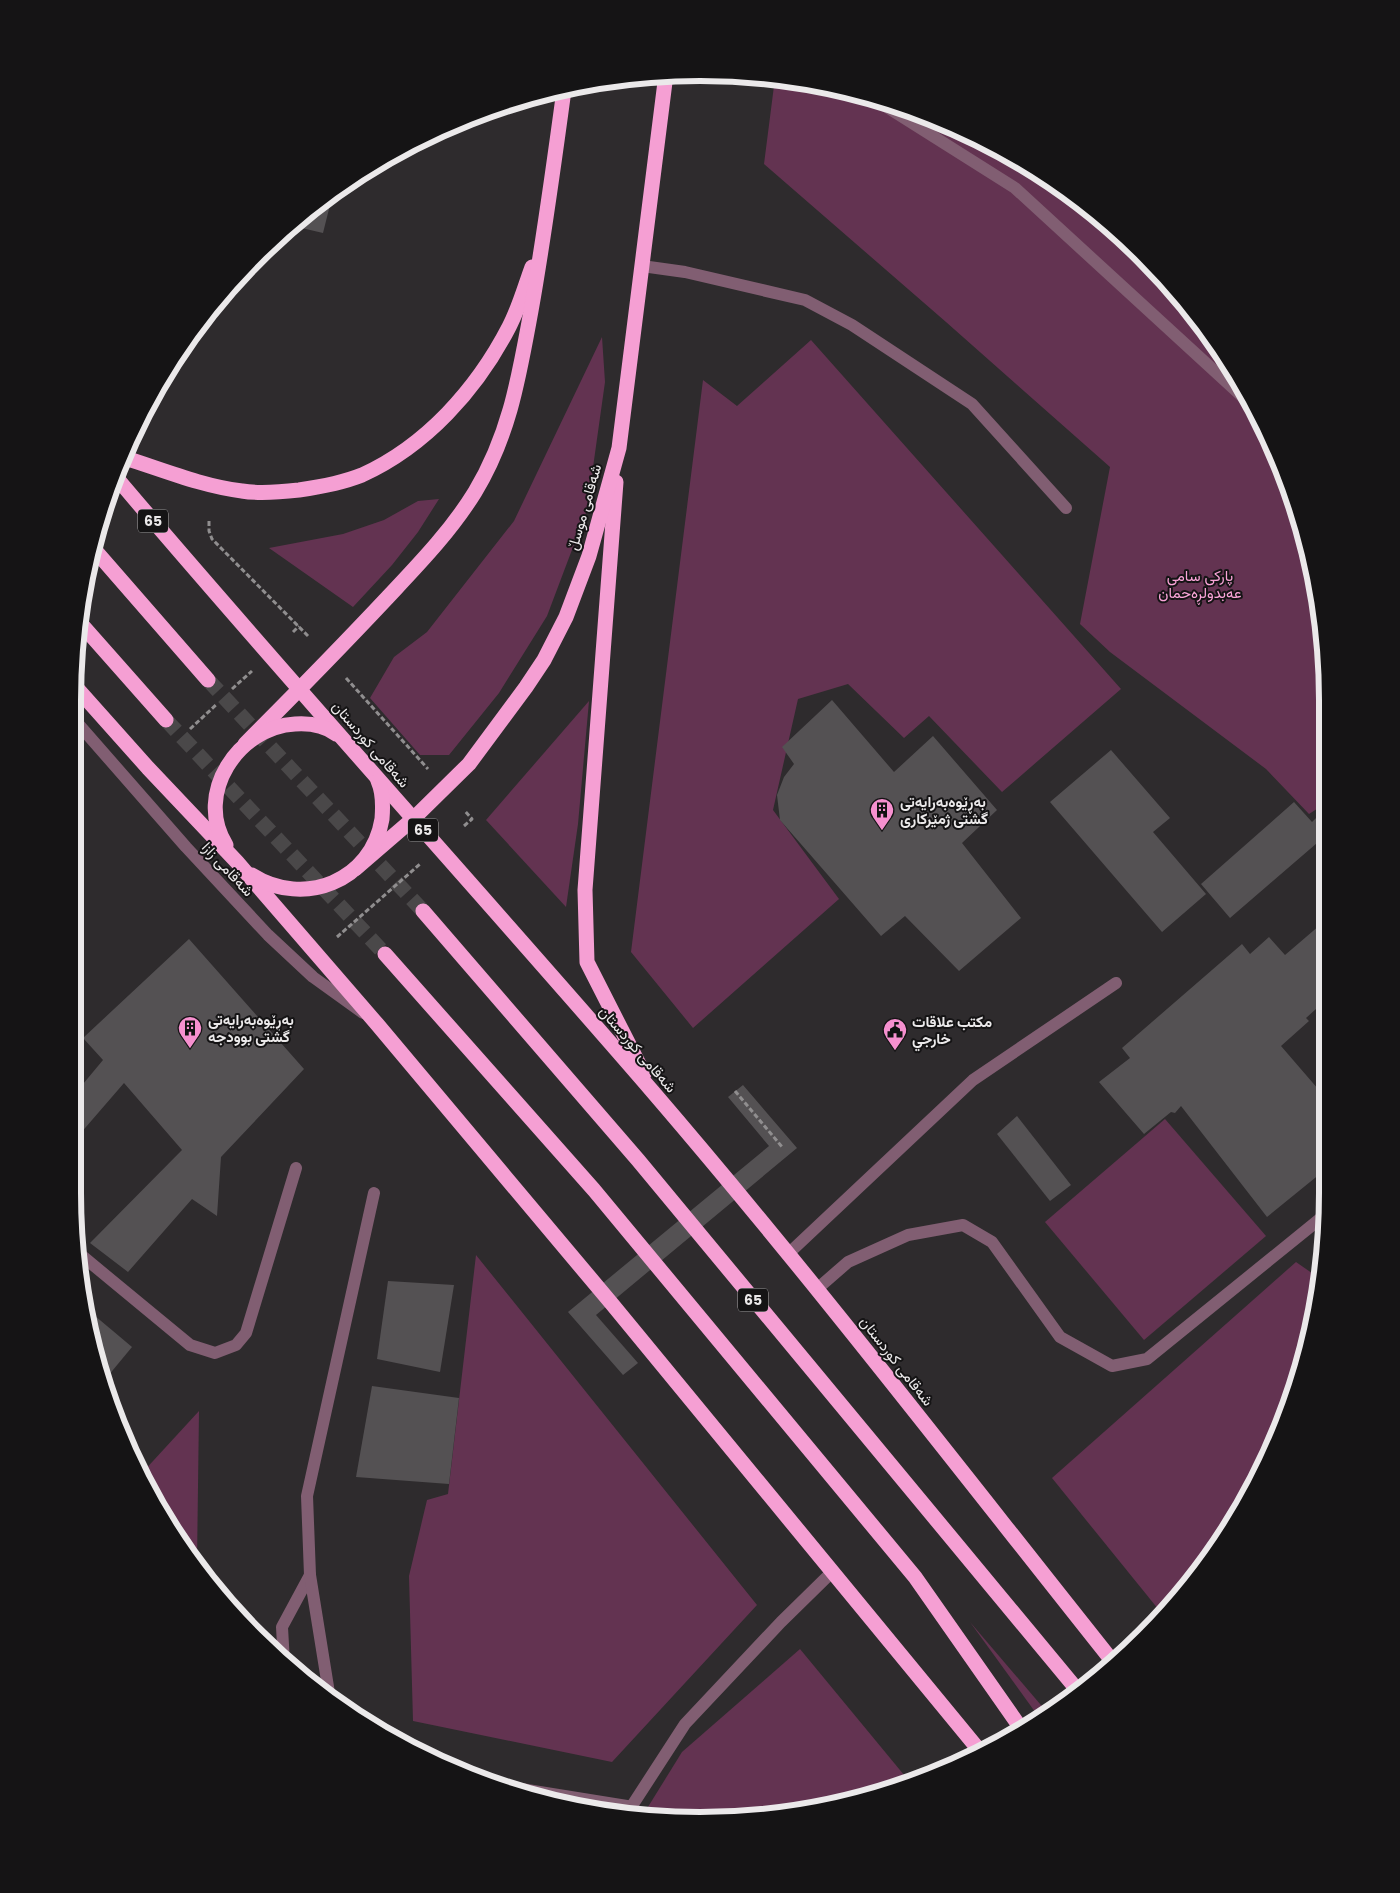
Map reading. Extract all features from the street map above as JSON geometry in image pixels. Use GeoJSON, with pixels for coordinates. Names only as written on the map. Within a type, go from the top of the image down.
{"type":"FeatureCollection","features":[{"type":"Feature","properties":{"kind":"highway","name":"شەقامی موسڵ"},"geometry":{"type":"LineString","coordinates":[[355,869],[414,819],[469,764],[499,725],[544,660],[566,617],[589,556],[619,448],[665,83]]}},
{"type":"Feature","properties":{"kind":"highway"},"geometry":{"type":"LineString","coordinates":[[374,774],[380,786],[382,799],[381,824],[372,848],[355,869],[332,884],[305,890],[292,890],[266,883],[253,876],[236,862],[224,842],[219,829],[216,803],[222,776],[235,753],[335,654],[430,552],[454,522],[475,491],[492,459],[516,392],[545,232],[563,97]]}},
{"type":"Feature","properties":{"kind":"highway"},"geometry":{"type":"LineString","coordinates":[[130,459],[198,482],[244,492],[286,492],[323,486],[360,475],[397,456],[425,434],[452,408],[484,369],[509,326],[545,232]]}},
{"type":"Feature","properties":{"kind":"highway"},"geometry":{"type":"LineString","coordinates":[[619,448],[585,890],[588,962],[654,1094]]}},
{"type":"Feature","properties":{"kind":"highway","name":"شەقامی کوردستان"},"geometry":{"type":"LineString","coordinates":[[121,483],[654,1094],[817,1289],[1109,1657]]}},
{"type":"Feature","properties":{"kind":"highway"},"geometry":{"type":"LineString","coordinates":[[98,555],[208,680]]}},
{"type":"Feature","properties":{"kind":"highway"},"geometry":{"type":"LineString","coordinates":[[86,629],[166,720]]}},
{"type":"Feature","properties":{"kind":"highway"},"geometry":{"type":"LineString","coordinates":[[81,693],[236,862],[377,1024],[976,1747]]}},
{"type":"Feature","properties":{"kind":"highway"},"geometry":{"type":"LineString","coordinates":[[245,744],[267,730],[292,724],[317,725],[329,729],[343,739]]}},
{"type":"Feature","properties":{"kind":"highway","name":"65"},"geometry":{"type":"LineString","coordinates":[[423,911],[638,1160],[1074,1686]]}},
{"type":"Feature","properties":{"kind":"highway"},"geometry":{"type":"LineString","coordinates":[[385,954],[594,1190],[915,1577],[1018,1724]]}},
{"type":"Feature","properties":{"kind":"street"},"geometry":{"type":"LineString","coordinates":[[897,113],[1015,188],[1236,390]]}},
{"type":"Feature","properties":{"kind":"street"},"geometry":{"type":"LineString","coordinates":[[642,266],[685,272],[805,300],[852,325],[972,404],[1066,508]]}},
{"type":"Feature","properties":{"kind":"street","name":"شەقامی زازا"},"geometry":{"type":"LineString","coordinates":[[81,728],[186,847],[268,935],[313,977],[377,1024]]}},
{"type":"Feature","properties":{"kind":"street"},"geometry":{"type":"LineString","coordinates":[[788,1254],[973,1080],[1116,983]]}},
{"type":"Feature","properties":{"kind":"street"},"geometry":{"type":"LineString","coordinates":[[86,1259],[190,1345],[215,1353],[236,1345],[246,1333],[296,1168]]}},
{"type":"Feature","properties":{"kind":"street"},"geometry":{"type":"LineString","coordinates":[[328,1688],[310,1575],[307,1496],[374,1193]]}},
{"type":"Feature","properties":{"kind":"street"},"geometry":{"type":"LineString","coordinates":[[817,1289],[848,1262],[908,1235],[963,1225],[992,1242],[1060,1337],[1112,1366],[1147,1359],[1318,1221]]}},
{"type":"Feature","properties":{"kind":"street"},"geometry":{"type":"LineString","coordinates":[[632,1807],[685,1724],[781,1622],[832,1572]]}},
{"type":"Feature","properties":{"kind":"street"},"geometry":{"type":"LineString","coordinates":[[283,1650],[282,1627],[310,1575]]}},
{"type":"Feature","properties":{"kind":"path"},"geometry":{"type":"LineString","coordinates":[[210,521],[209,531],[212,539],[309,637]]}},
{"type":"Feature","properties":{"kind":"path"},"geometry":{"type":"LineString","coordinates":[[293,632],[300,626]]}},
{"type":"Feature","properties":{"kind":"path"},"geometry":{"type":"LineString","coordinates":[[231,691],[252,671]]}},
{"type":"Feature","properties":{"kind":"path"},"geometry":{"type":"LineString","coordinates":[[346,678],[430,772]]}},
{"type":"Feature","properties":{"kind":"path"},"geometry":{"type":"LineString","coordinates":[[189,730],[224,697]]}},
{"type":"Feature","properties":{"kind":"path"},"geometry":{"type":"LineString","coordinates":[[464,826],[472,819],[465,811]]}},
{"type":"Feature","properties":{"kind":"path"},"geometry":{"type":"LineString","coordinates":[[330,943],[424,860]]}},
{"type":"Feature","properties":{"kind":"path"},"geometry":{"type":"LineString","coordinates":[[735,1091],[783,1148]]}},
{"type":"Feature","properties":{"kind":"green space","name":"پارکی سامی عەبدولڕەحمان"},"geometry":{"type":"Polygon","coordinates":[[[774,86],[821,93],[899,114],[937,128],[974,145],[1044,186],[1077,209],[1108,235],[1138,262],[1165,292],[1191,323],[1214,356],[1255,426],[1272,463],[1298,540],[1307,579],[1317,660],[1319,808],[1309,814],[1266,769],[1110,652],[1080,624],[1110,467],[764,164],[774,86]]]}},
{"type":"Feature","properties":{"kind":"green space"},"geometry":{"type":"Polygon","coordinates":[[[602,337],[605,382],[587,510],[547,616],[499,693],[449,755],[420,755],[370,698],[394,657],[427,632],[514,521],[602,337]]]}},
{"type":"Feature","properties":{"kind":"green space"},"geometry":{"type":"Polygon","coordinates":[[[811,340],[1121,689],[1002,792],[929,716],[904,738],[848,684],[798,699],[773,810],[839,899],[693,1028],[631,952],[703,380],[737,406],[811,340]]]}},
{"type":"Feature","properties":{"kind":"green space"},"geometry":{"type":"Polygon","coordinates":[[[439,499],[418,532],[392,565],[353,607],[269,548],[343,534],[384,520],[418,501],[439,499]]]}},
{"type":"Feature","properties":{"kind":"green space"},"geometry":{"type":"Polygon","coordinates":[[[589,701],[578,824],[566,907],[486,820],[589,701]]]}},
{"type":"Feature","properties":{"kind":"green space"},"geometry":{"type":"Polygon","coordinates":[[[1165,1119],[1266,1236],[1144,1340],[1045,1222],[1165,1119]]]}},
{"type":"Feature","properties":{"kind":"green space"},"geometry":{"type":"Polygon","coordinates":[[[476,1255],[757,1605],[612,1762],[413,1721],[409,1576],[427,1500],[448,1494],[476,1255]]]}},
{"type":"Feature","properties":{"kind":"green space"},"geometry":{"type":"Polygon","coordinates":[[[1296,1262],[1313,1274],[1307,1314],[1298,1353],[1272,1430],[1255,1467],[1214,1537],[1191,1570],[1158,1609],[1052,1478],[1296,1262]]]}},
{"type":"Feature","properties":{"kind":"green space"},"geometry":{"type":"Polygon","coordinates":[[[199,1411],[197,1553],[164,1502],[146,1469],[199,1411]]]}},
{"type":"Feature","properties":{"kind":"green space"},"geometry":{"type":"Polygon","coordinates":[[[970,1622],[1043,1708],[1035,1712],[970,1622]]]}},
{"type":"Feature","properties":{"kind":"green space"},"geometry":{"type":"Polygon","coordinates":[[[800,1649],[905,1777],[860,1791],[821,1800],[781,1806],[700,1812],[647,1809],[682,1752],[800,1649]]]}},
{"type":"Feature","properties":{"kind":"building"},"geometry":{"type":"Polygon","coordinates":[[[330,204],[323,233],[301,228],[330,204]]]}},
{"type":"Feature","properties":{"kind":"building","name":"بەڕێوەبەرایەتی گشتی ژمێركاری"},"geometry":{"type":"Polygon","coordinates":[[[832,700],[894,772],[933,736],[997,810],[962,843],[1021,918],[959,971],[905,916],[881,936],[780,820],[777,795],[784,777],[794,764],[782,747],[832,700]]]}},
{"type":"Feature","properties":{"kind":"building"},"geometry":{"type":"Polygon","coordinates":[[[1111,750],[1170,818],[1153,832],[1206,894],[1162,932],[1050,802],[1111,750]]]}},
{"type":"Feature","properties":{"kind":"building"},"geometry":{"type":"Polygon","coordinates":[[[1294,802],[1312,822],[1317,817],[1319,819],[1319,841],[1230,918],[1201,884],[1294,802]]]}},
{"type":"Feature","properties":{"kind":"building"},"geometry":{"type":"Polygon","coordinates":[[[1319,926],[1319,1012],[1316,1009],[1306,1018],[1309,1021],[1281,1046],[1319,1090],[1319,1175],[1267,1217],[1181,1106],[1175,1113],[1171,1112],[1144,1134],[1099,1082],[1130,1058],[1122,1048],[1242,944],[1250,954],[1269,937],[1285,955],[1319,926]]]}},
{"type":"Feature","properties":{"kind":"building","name":"بەڕێوەبەرایەتی گشتی بوودجە"},"geometry":{"type":"Polygon","coordinates":[[[189,939],[304,1069],[221,1157],[217,1216],[192,1199],[128,1272],[90,1243],[182,1150],[124,1083],[81,1133],[81,1086],[103,1060],[83,1038],[189,939]]]}},
{"type":"Feature","properties":{"kind":"building"},"geometry":{"type":"Polygon","coordinates":[[[743,1085],[797,1148],[596,1315],[638,1363],[623,1375],[568,1312],[769,1146],[728,1097],[743,1085]]]}},
{"type":"Feature","properties":{"kind":"building"},"geometry":{"type":"Polygon","coordinates":[[[1017,1116],[1071,1185],[1050,1201],[997,1134],[1017,1116]]]}},
{"type":"Feature","properties":{"kind":"building"},"geometry":{"type":"Polygon","coordinates":[[[388,1281],[454,1285],[440,1372],[377,1359],[388,1281]]]}},
{"type":"Feature","properties":{"kind":"building"},"geometry":{"type":"Polygon","coordinates":[[[93,1314],[132,1347],[109,1375],[93,1314]]]}},
{"type":"Feature","properties":{"kind":"building"},"geometry":{"type":"Polygon","coordinates":[[[372,1386],[459,1398],[449,1484],[356,1477],[372,1386]]]}},
{"type":"Feature","properties":{"kind":"tunnel"},"geometry":{"type":"LineString","coordinates":[[208,680],[423,911]]}},
{"type":"Feature","properties":{"kind":"tunnel"},"geometry":{"type":"LineString","coordinates":[[166,720],[385,954]]}},
{"type":"Feature","properties":{"kind":"place","name":"بەڕێوەبەرایەتی گشتی ژمێركاری"},"geometry":{"type":"Point","coordinates":[882,831]}},
{"type":"Feature","properties":{"kind":"place","name":"بەڕێوەبەرایەتی گشتی بوودجە"},"geometry":{"type":"Point","coordinates":[190,1049]}},
{"type":"Feature","properties":{"kind":"place","name":"مكتب علاقات خارجي"},"geometry":{"type":"Point","coordinates":[895,1051]}}]}
